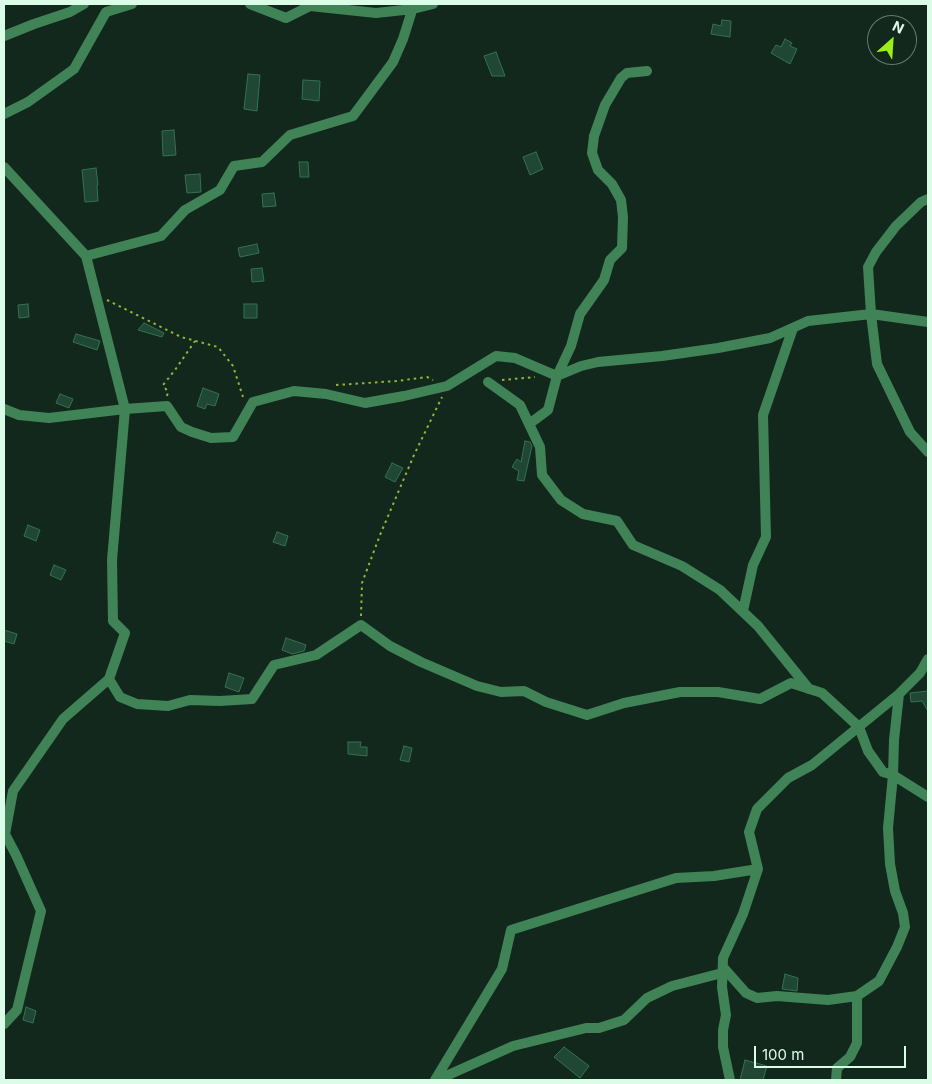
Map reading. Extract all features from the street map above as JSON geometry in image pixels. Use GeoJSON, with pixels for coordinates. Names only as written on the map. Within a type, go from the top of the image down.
{"type":"FeatureCollection","features":[{"type":"Feature","properties":{"kind":"street"},"geometry":{"type":"LineString","coordinates":[[4,36],[70,12],[84,4]]}},
{"type":"Feature","properties":{"kind":"street"},"geometry":{"type":"LineString","coordinates":[[4,114],[28,102],[74,69],[106,12],[132,4]]}},
{"type":"Feature","properties":{"kind":"street"},"geometry":{"type":"LineString","coordinates":[[250,4],[286,18],[310,6],[376,13],[433,4]]}},
{"type":"Feature","properties":{"kind":"street"},"geometry":{"type":"LineString","coordinates":[[86,256],[161,236],[184,210],[220,190],[234,166],[262,162],[290,135],[353,116],[393,62],[403,39],[413,6]]}},
{"type":"Feature","properties":{"kind":"street"},"geometry":{"type":"LineString","coordinates":[[530,424],[548,410],[557,376],[570,346],[580,314],[604,280],[610,260],[622,248],[623,217],[621,200],[612,184],[598,170],[592,153],[594,136],[605,105],[621,78],[627,73],[647,71]]}},
{"type":"Feature","properties":{"kind":"street"},"geometry":{"type":"LineString","coordinates":[[4,167],[86,256],[125,408],[112,560],[113,620],[125,633],[108,679],[63,719],[13,792],[5,834],[41,911],[17,1010],[4,1024]]}},
{"type":"Feature","properties":{"kind":"street"},"geometry":{"type":"LineString","coordinates":[[928,199],[921,202],[896,226],[876,252],[868,268],[877,364],[910,432],[928,452]]}},
{"type":"Feature","properties":{"kind":"street"},"geometry":{"type":"LineString","coordinates":[[4,409],[20,415],[49,418],[125,408],[167,406],[181,427],[211,438],[233,437],[253,402],[294,391],[326,394],[364,403],[447,386],[496,356],[515,358],[557,376],[581,366],[598,362],[671,355],[770,338],[808,321],[871,314],[928,322]]}},
{"type":"Feature","properties":{"kind":"street"},"geometry":{"type":"LineString","coordinates":[[743,612],[753,565],[766,537],[763,415],[793,328]]}},
{"type":"Feature","properties":{"kind":"street"},"geometry":{"type":"LineString","coordinates":[[488,382],[520,405],[540,447],[542,475],[561,500],[583,514],[617,521],[633,545],[682,566],[720,590],[758,626],[809,689]]}},
{"type":"Feature","properties":{"kind":"street"},"geometry":{"type":"LineString","coordinates":[[108,679],[120,697],[137,704],[168,706],[190,700],[252,699],[274,665],[316,655],[361,626],[390,646],[421,662],[477,686],[501,692],[524,691],[546,702],[586,715],[624,703],[680,692],[718,692],[760,700],[791,683],[822,693],[859,727],[868,751],[883,772],[893,775],[928,797]]}},
{"type":"Feature","properties":{"kind":"street"},"geometry":{"type":"LineString","coordinates":[[730,1080],[723,1047],[723,1030],[726,1015],[722,987],[724,958],[743,914],[758,869],[749,832],[757,809],[788,778],[812,765],[924,673],[928,659]]}},
{"type":"Feature","properties":{"kind":"street"},"geometry":{"type":"LineString","coordinates":[[723,970],[746,993],[757,998],[777,996],[828,1000],[857,996],[879,981],[905,927],[890,864],[888,828],[898,694]]}},
{"type":"Feature","properties":{"kind":"street"},"geometry":{"type":"LineString","coordinates":[[436,1080],[502,969],[511,930],[676,878],[714,876],[758,869]]}},
{"type":"Feature","properties":{"kind":"street"},"geometry":{"type":"LineString","coordinates":[[436,1080],[513,1046],[586,1028],[599,1028],[624,1020],[648,998],[672,986],[723,970]]}},
{"type":"Feature","properties":{"kind":"street"},"geometry":{"type":"LineString","coordinates":[[836,1080],[837,1068],[850,1058],[857,1043],[857,996]]}},
{"type":"Feature","properties":{"kind":"path"},"geometry":{"type":"LineString","coordinates":[[96,295],[181,337],[218,347],[233,366],[241,394],[250,408]]}},
{"type":"Feature","properties":{"kind":"path"},"geometry":{"type":"LineString","coordinates":[[167,406],[168,392],[163,385],[196,340]]}},
{"type":"Feature","properties":{"kind":"path"},"geometry":{"type":"LineString","coordinates":[[330,386],[427,377],[447,386],[414,455],[362,583],[361,626]]}},
{"type":"Feature","properties":{"kind":"path"},"geometry":{"type":"LineString","coordinates":[[488,382],[538,377]]}},
{"type":"Feature","properties":{"kind":"building"},"geometry":{"type":"Polygon","coordinates":[[[722,20],[731,21],[730,37],[711,34],[713,24],[721,26],[722,20]]]}},
{"type":"Feature","properties":{"kind":"building"},"geometry":{"type":"Polygon","coordinates":[[[785,39],[792,43],[790,46],[797,49],[790,64],[771,53],[776,45],[781,47],[785,39]]]}},
{"type":"Feature","properties":{"kind":"building"},"geometry":{"type":"Polygon","coordinates":[[[496,52],[505,76],[492,76],[484,56],[496,52]]]}},
{"type":"Feature","properties":{"kind":"building"},"geometry":{"type":"Polygon","coordinates":[[[248,74],[260,75],[257,111],[244,109],[248,74]]]}},
{"type":"Feature","properties":{"kind":"building"},"geometry":{"type":"Polygon","coordinates":[[[303,80],[320,81],[319,101],[302,99],[303,80]]]}},
{"type":"Feature","properties":{"kind":"building"},"geometry":{"type":"Polygon","coordinates":[[[174,130],[176,155],[163,156],[162,131],[174,130]]]}},
{"type":"Feature","properties":{"kind":"building"},"geometry":{"type":"Polygon","coordinates":[[[536,152],[543,169],[530,175],[523,157],[536,152]]]}},
{"type":"Feature","properties":{"kind":"building"},"geometry":{"type":"Polygon","coordinates":[[[299,162],[308,162],[309,177],[300,177],[299,162]]]}},
{"type":"Feature","properties":{"kind":"building"},"geometry":{"type":"Polygon","coordinates":[[[96,168],[98,201],[85,202],[82,170],[96,168]]]}},
{"type":"Feature","properties":{"kind":"building"},"geometry":{"type":"Polygon","coordinates":[[[200,174],[201,192],[187,193],[185,175],[200,174]]]}},
{"type":"Feature","properties":{"kind":"building"},"geometry":{"type":"Polygon","coordinates":[[[274,193],[276,206],[263,207],[262,194],[274,193]]]}},
{"type":"Feature","properties":{"kind":"building"},"geometry":{"type":"Polygon","coordinates":[[[257,244],[259,253],[240,257],[238,248],[257,244]]]}},
{"type":"Feature","properties":{"kind":"building"},"geometry":{"type":"Polygon","coordinates":[[[262,268],[264,281],[252,282],[251,269],[262,268]]]}},
{"type":"Feature","properties":{"kind":"building"},"geometry":{"type":"Polygon","coordinates":[[[28,304],[29,317],[19,318],[18,305],[28,304]]]}},
{"type":"Feature","properties":{"kind":"building"},"geometry":{"type":"Polygon","coordinates":[[[244,304],[257,304],[257,318],[244,318],[244,304]]]}},
{"type":"Feature","properties":{"kind":"building"},"geometry":{"type":"Polygon","coordinates":[[[144,323],[164,333],[162,337],[138,330],[144,323]]]}},
{"type":"Feature","properties":{"kind":"building"},"geometry":{"type":"Polygon","coordinates":[[[76,334],[100,341],[97,350],[73,342],[76,334]]]}},
{"type":"Feature","properties":{"kind":"building"},"geometry":{"type":"Polygon","coordinates":[[[203,388],[219,394],[215,406],[207,404],[205,409],[197,406],[203,388]]]}},
{"type":"Feature","properties":{"kind":"building"},"geometry":{"type":"Polygon","coordinates":[[[60,394],[73,399],[69,408],[56,403],[60,394]]]}},
{"type":"Feature","properties":{"kind":"building"},"geometry":{"type":"Polygon","coordinates":[[[525,441],[530,442],[532,446],[524,481],[517,480],[519,471],[512,467],[517,459],[521,462],[525,441]]]}},
{"type":"Feature","properties":{"kind":"building"},"geometry":{"type":"Polygon","coordinates":[[[392,463],[403,468],[395,482],[385,477],[392,463]]]}},
{"type":"Feature","properties":{"kind":"building"},"geometry":{"type":"Polygon","coordinates":[[[28,525],[40,530],[36,541],[24,536],[28,525]]]}},
{"type":"Feature","properties":{"kind":"building"},"geometry":{"type":"Polygon","coordinates":[[[277,532],[288,536],[285,546],[273,542],[277,532]]]}},
{"type":"Feature","properties":{"kind":"building"},"geometry":{"type":"Polygon","coordinates":[[[54,565],[66,570],[61,580],[50,575],[54,565]]]}},
{"type":"Feature","properties":{"kind":"building"},"geometry":{"type":"Polygon","coordinates":[[[4,630],[17,634],[14,644],[4,641],[4,630]]]}},
{"type":"Feature","properties":{"kind":"building"},"geometry":{"type":"Polygon","coordinates":[[[286,638],[306,645],[304,651],[292,654],[282,650],[286,638]]]}},
{"type":"Feature","properties":{"kind":"building"},"geometry":{"type":"Polygon","coordinates":[[[229,673],[244,678],[239,692],[225,687],[229,673]]]}},
{"type":"Feature","properties":{"kind":"building"},"geometry":{"type":"Polygon","coordinates":[[[928,691],[928,711],[922,701],[911,702],[910,693],[928,691]]]}},
{"type":"Feature","properties":{"kind":"building"},"geometry":{"type":"Polygon","coordinates":[[[348,742],[361,742],[360,747],[367,747],[367,756],[348,754],[348,742]]]}},
{"type":"Feature","properties":{"kind":"building"},"geometry":{"type":"Polygon","coordinates":[[[404,746],[412,748],[409,762],[400,760],[404,746]]]}},
{"type":"Feature","properties":{"kind":"building"},"geometry":{"type":"Polygon","coordinates":[[[785,974],[798,978],[797,991],[782,989],[785,974]]]}},
{"type":"Feature","properties":{"kind":"building"},"geometry":{"type":"Polygon","coordinates":[[[26,1007],[36,1011],[33,1023],[23,1020],[26,1007]]]}},
{"type":"Feature","properties":{"kind":"building"},"geometry":{"type":"Polygon","coordinates":[[[564,1047],[589,1066],[580,1078],[554,1057],[564,1047]]]}},
{"type":"Feature","properties":{"kind":"building"},"geometry":{"type":"Polygon","coordinates":[[[745,1060],[767,1066],[763,1080],[740,1080],[745,1060]]]}}]}
